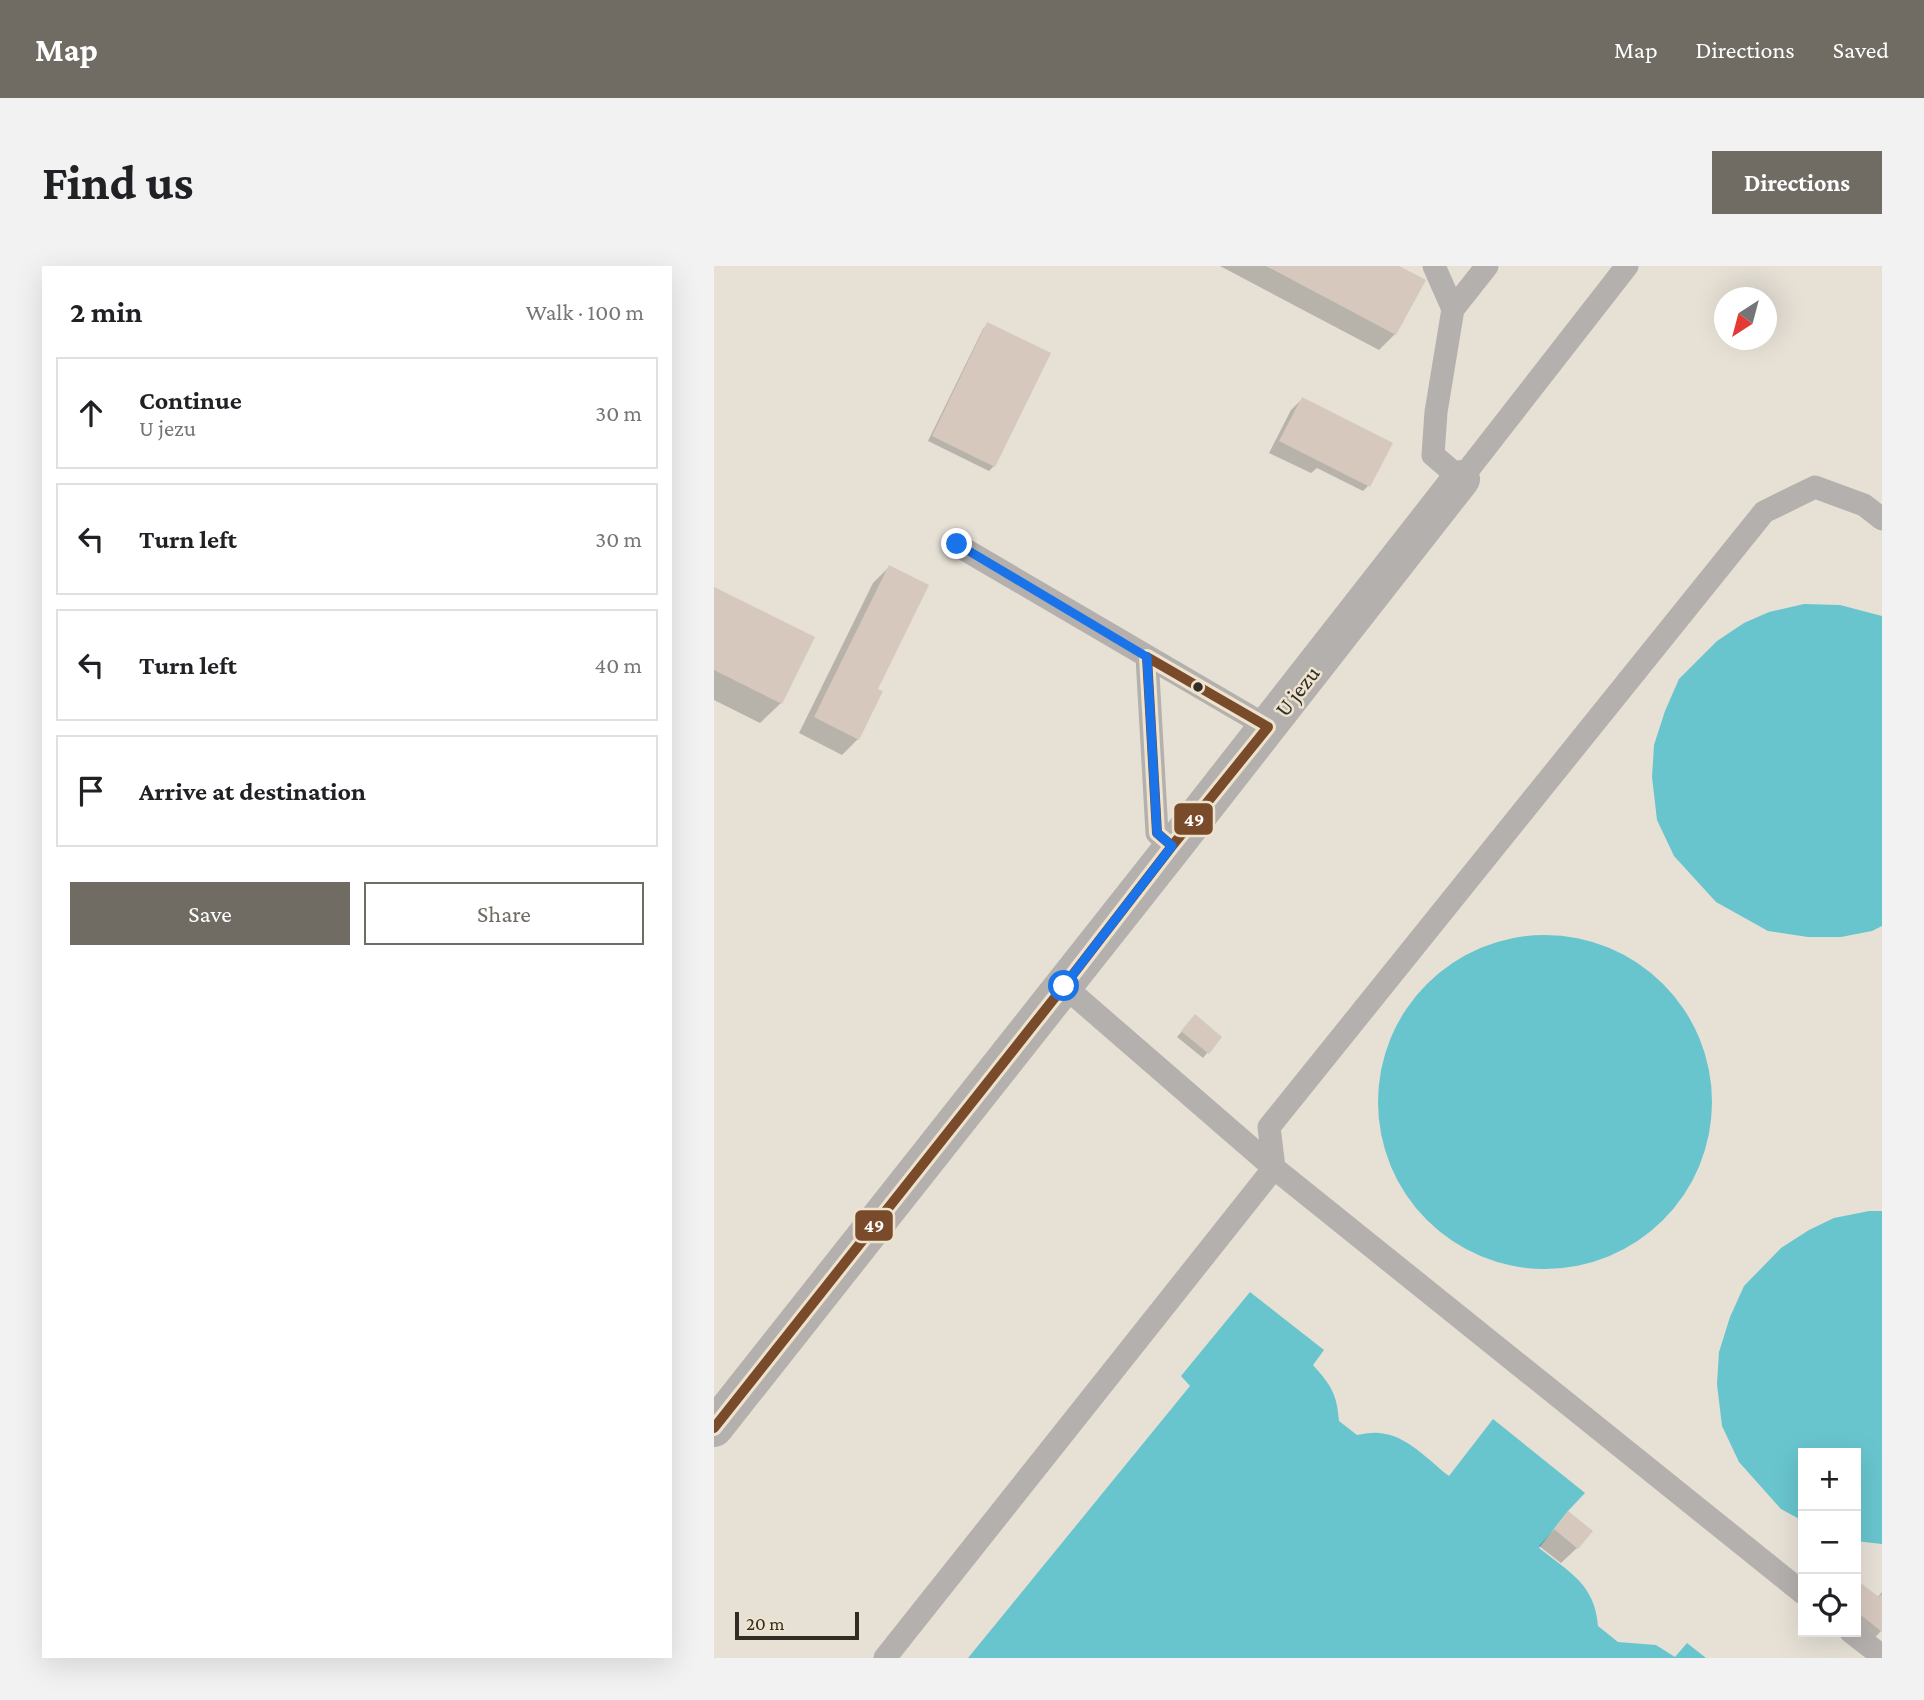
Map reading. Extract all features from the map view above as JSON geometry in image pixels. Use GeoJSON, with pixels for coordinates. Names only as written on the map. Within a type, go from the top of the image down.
{"type":"FeatureCollection","features":[{"type":"Feature","properties":{"kind":"street","name":"U jezu"},"geometry":{"type":"LineString","coordinates":[[714,1428],[1461,479]]}},
{"type":"Feature","properties":{"kind":"lane"},"geometry":{"type":"LineString","coordinates":[[1434,266],[1453,309]]}},
{"type":"Feature","properties":{"kind":"lane"},"geometry":{"type":"LineString","coordinates":[[1487,266],[1453,309],[1436,412],[1433,455],[1461,479],[1627,266]]}},
{"type":"Feature","properties":{"kind":"lane"},"geometry":{"type":"LineString","coordinates":[[885,1658],[1273,1168],[1269,1127],[1764,512],[1815,487],[1864,505],[1882,519]]}},
{"type":"Feature","properties":{"kind":"lane"},"geometry":{"type":"LineString","coordinates":[[957,544],[1268,727]]}},
{"type":"Feature","properties":{"kind":"lane"},"geometry":{"type":"LineString","coordinates":[[1147,657],[1157,833],[1172,846]]}},
{"type":"Feature","properties":{"kind":"lane"},"geometry":{"type":"LineString","coordinates":[[1064,986],[1273,1168],[1798,1589]]}},
{"type":"Feature","properties":{"kind":"lane"},"geometry":{"type":"LineString","coordinates":[[1858,1637],[1882,1656]]}},
{"type":"Feature","properties":{"kind":"water"},"geometry":{"type":"Polygon","coordinates":[[[1804,604],[1840,605],[1882,616],[1882,926],[1872,931],[1841,937],[1808,937],[1768,931],[1716,902],[1674,856],[1657,820],[1652,777],[1654,745],[1679,679],[1717,641],[1744,623],[1769,612],[1804,604]]]}},
{"type":"Feature","properties":{"kind":"water"},"geometry":{"type":"Polygon","coordinates":[[[1545,935],[1578,938],[1609,948],[1638,963],[1663,984],[1684,1009],[1699,1038],[1709,1069],[1712,1102],[1709,1135],[1699,1166],[1684,1195],[1663,1220],[1638,1241],[1609,1256],[1578,1266],[1545,1269],[1512,1266],[1481,1256],[1452,1241],[1427,1220],[1406,1195],[1391,1166],[1381,1135],[1378,1102],[1381,1069],[1391,1038],[1406,1009],[1427,984],[1452,963],[1481,948],[1512,938],[1545,935]]]}},
{"type":"Feature","properties":{"kind":"water"},"geometry":{"type":"Polygon","coordinates":[[[1882,1211],[1882,1544],[1861,1542],[1861,1448],[1798,1448],[1798,1518],[1781,1509],[1739,1462],[1722,1426],[1717,1384],[1719,1352],[1730,1317],[1744,1286],[1781,1248],[1834,1218],[1882,1211]]]}},
{"type":"Feature","properties":{"kind":"water"},"geometry":{"type":"Polygon","coordinates":[[[1250,1292],[1324,1350],[1313,1365],[1332,1390],[1339,1421],[1357,1435],[1376,1433],[1399,1438],[1417,1449],[1449,1476],[1493,1419],[1585,1493],[1539,1548],[1570,1572],[1586,1589],[1592,1599],[1598,1626],[1618,1642],[1656,1645],[1675,1657],[1687,1643],[1706,1658],[968,1658],[1190,1386],[1181,1376],[1250,1292]]]}},
{"type":"Feature","properties":{"kind":"building"},"geometry":{"type":"Polygon","coordinates":[[[1266,266],[1399,266],[1426,280],[1396,335],[1266,266]]]}},
{"type":"Feature","properties":{"kind":"building"},"geometry":{"type":"Polygon","coordinates":[[[987,322],[1051,353],[995,467],[932,436],[987,322]]]}},
{"type":"Feature","properties":{"kind":"building"},"geometry":{"type":"Polygon","coordinates":[[[1302,397],[1393,443],[1370,487],[1279,441],[1302,397]]]}},
{"type":"Feature","properties":{"kind":"building"},"geometry":{"type":"Polygon","coordinates":[[[889,565],[929,585],[878,689],[883,691],[859,740],[814,717],[889,565]]]}},
{"type":"Feature","properties":{"kind":"building"},"geometry":{"type":"Polygon","coordinates":[[[714,587],[815,637],[782,704],[714,670],[714,587]]]}},
{"type":"Feature","properties":{"kind":"building"},"geometry":{"type":"Polygon","coordinates":[[[1195,1014],[1222,1037],[1209,1054],[1181,1031],[1195,1014]]]}},
{"type":"Feature","properties":{"kind":"building"},"geometry":{"type":"Polygon","coordinates":[[[1568,1511],[1593,1531],[1578,1549],[1554,1529],[1568,1511]]]}},
{"type":"Feature","properties":{"kind":"building"},"geometry":{"type":"Polygon","coordinates":[[[1861,1583],[1879,1597],[1882,1594],[1882,1632],[1861,1615],[1861,1583]]]}},
{"type":"Feature","properties":{"kind":"transit line","name":"49"},"geometry":{"type":"LineString","coordinates":[[1147,657],[1157,833],[1172,846]]}},
{"type":"Feature","properties":{"kind":"transit line","name":"49"},"geometry":{"type":"LineString","coordinates":[[714,1428],[1268,727],[1147,657]]}},
{"type":"Feature","properties":{"kind":"route"},"geometry":{"type":"LineString","coordinates":[[957,544],[1147,657],[1157,833],[1172,846],[1064,986]]}}]}
